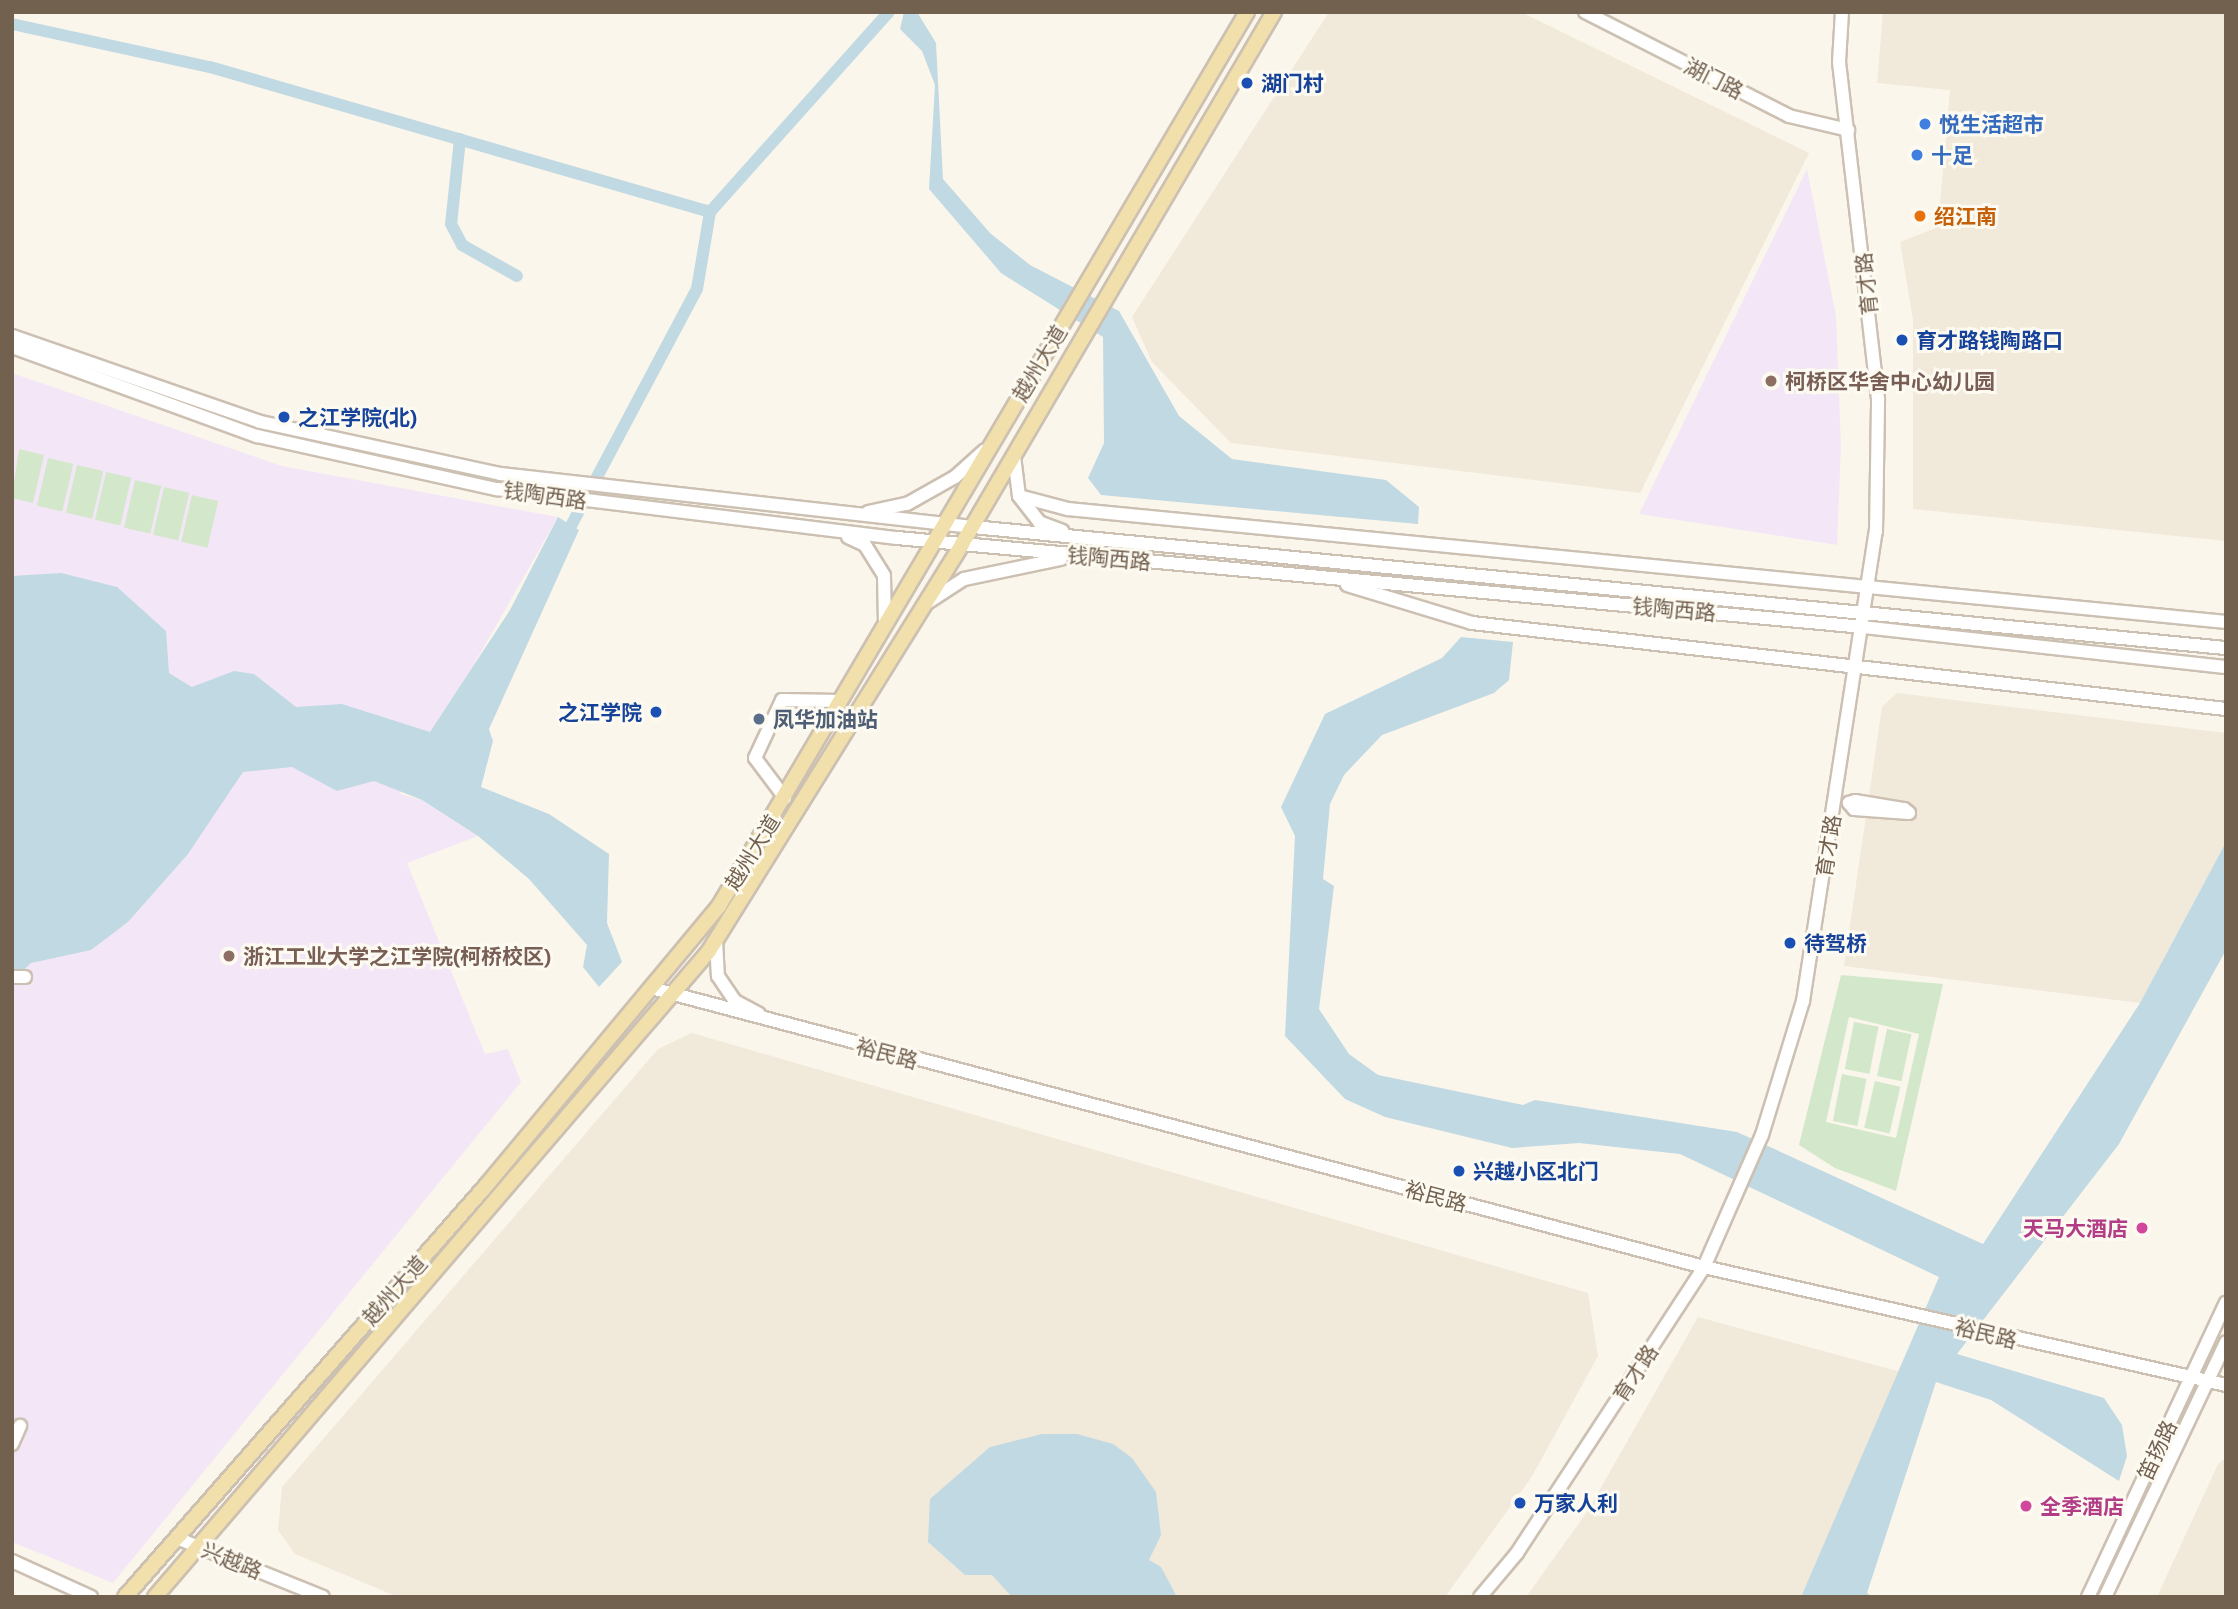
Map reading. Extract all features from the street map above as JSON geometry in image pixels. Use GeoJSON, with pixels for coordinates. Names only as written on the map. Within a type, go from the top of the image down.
{"type":"FeatureCollection","features":[{"type":"Feature","properties":{"kind":"main road","name":"越州大道"},"geometry":{"type":"LineString","coordinates":[[125,1597],[179,1539],[719,906],[785,798],[930,541],[944,524],[1247,12]]}},
{"type":"Feature","properties":{"kind":"main road","name":"越州大道"},"geometry":{"type":"LineString","coordinates":[[155,1597],[672,997],[716,940],[973,527],[1274,12]]}},
{"type":"Feature","properties":{"kind":"street","name":"湖门路"},"geometry":{"type":"LineString","coordinates":[[1585,12],[1789,116],[1848,130]]}},
{"type":"Feature","properties":{"kind":"street","name":"育才路"},"geometry":{"type":"LineString","coordinates":[[1480,1597],[1517,1553],[1704,1267],[1762,1135],[1803,1001],[1876,531],[1878,399],[1839,62],[1842,12]]}},
{"type":"Feature","properties":{"kind":"street","name":"钱陶西路"},"geometry":{"type":"LineString","coordinates":[[12,336],[260,422],[578,484],[973,527],[1864,608],[2226,648]]}},
{"type":"Feature","properties":{"kind":"street","name":"钱陶西路"},"geometry":{"type":"LineString","coordinates":[[12,347],[257,436],[569,499],[930,541],[1863,627],[2226,667]]}},
{"type":"Feature","properties":{"kind":"street"},"geometry":{"type":"LineString","coordinates":[[858,514],[906,504],[955,477],[991,445]]}},
{"type":"Feature","properties":{"kind":"street"},"geometry":{"type":"LineString","coordinates":[[1014,456],[1019,496],[1039,522],[1079,537]]}},
{"type":"Feature","properties":{"kind":"street"},"geometry":{"type":"LineString","coordinates":[[1019,496],[1068,509],[2226,622]]}},
{"type":"Feature","properties":{"kind":"street"},"geometry":{"type":"LineString","coordinates":[[835,531],[866,545],[884,576],[884,622]]}},
{"type":"Feature","properties":{"kind":"street"},"geometry":{"type":"LineString","coordinates":[[927,603],[964,579],[1011,565],[1096,556]]}},
{"type":"Feature","properties":{"kind":"street"},"geometry":{"type":"LineString","coordinates":[[1320,577],[1472,624],[1856,665],[2226,709]]}},
{"type":"Feature","properties":{"kind":"street"},"geometry":{"type":"LineString","coordinates":[[785,798],[755,758],[782,700],[840,701]]}},
{"type":"Feature","properties":{"kind":"street"},"geometry":{"type":"LineString","coordinates":[[1835,801],[1849,803]]}},
{"type":"Feature","properties":{"kind":"street"},"geometry":{"type":"LineString","coordinates":[[716,940],[718,976],[735,1001],[781,1025]]}},
{"type":"Feature","properties":{"kind":"street","name":"裕民路"},"geometry":{"type":"LineString","coordinates":[[651,988],[672,997],[1704,1267],[1891,1309],[2021,1342],[2226,1385]]}},
{"type":"Feature","properties":{"kind":"street","name":"笛扬路"},"geometry":{"type":"LineString","coordinates":[[2088,1597],[2226,1303]]}},
{"type":"Feature","properties":{"kind":"street","name":"笛扬路"},"geometry":{"type":"LineString","coordinates":[[2105,1597],[2226,1342]]}},
{"type":"Feature","properties":{"kind":"street"},"geometry":{"type":"LineString","coordinates":[[12,1444],[19,1426]]}},
{"type":"Feature","properties":{"kind":"street","name":"兴越路"},"geometry":{"type":"LineString","coordinates":[[179,1539],[323,1597]]}},
{"type":"Feature","properties":{"kind":"street"},"geometry":{"type":"LineString","coordinates":[[12,1561],[91,1597]]}},
{"type":"Feature","properties":{"kind":"shaded area"},"geometry":{"type":"Polygon","coordinates":[[[1329,12],[1521,12],[1809,153],[1640,493],[1231,443],[1152,362],[1132,317],[1329,12]]]}},
{"type":"Feature","properties":{"kind":"shaded area"},"geometry":{"type":"Polygon","coordinates":[[[1883,12],[2226,12],[2226,541],[1913,509],[1913,320],[1900,242],[1938,227],[1950,90],[1877,83],[1883,12]]]}},
{"type":"Feature","properties":{"kind":"shaded area","name":"柯桥区华舍中心幼儿园"},"geometry":{"type":"Polygon","coordinates":[[[1807,169],[1836,316],[1841,447],[1837,545],[1639,514],[1807,169]]]}},
{"type":"Feature","properties":{"kind":"shaded area","name":"浙江工业大学之江学院(柯桥校区)"},"geometry":{"type":"Polygon","coordinates":[[[12,373],[282,466],[558,517],[400,794],[422,800],[478,836],[407,863],[485,1054],[508,1049],[521,1082],[113,1583],[12,1542],[12,373]]]}},
{"type":"Feature","properties":{"kind":"shaded area"},"geometry":{"type":"Polygon","coordinates":[[[1897,693],[2226,733],[2226,842],[2140,1003],[1844,966],[1882,707],[1897,693]]]}},
{"type":"Feature","properties":{"kind":"shaded area"},"geometry":{"type":"Polygon","coordinates":[[[692,1033],[1588,1293],[1598,1356],[1531,1478],[1445,1597],[398,1597],[295,1554],[278,1530],[282,1487],[658,1049],[692,1033]]]}},
{"type":"Feature","properties":{"kind":"shaded area","name":"万家人利"},"geometry":{"type":"Polygon","coordinates":[[[1698,1317],[1901,1372],[1801,1597],[1526,1597],[1587,1512],[1698,1317]]]}},
{"type":"Feature","properties":{"kind":"shaded area"},"geometry":{"type":"Polygon","coordinates":[[[2226,1458],[2226,1597],[2157,1597],[2218,1464],[2226,1458]]]}},
{"type":"Feature","properties":{"kind":"green space"},"geometry":{"type":"Polygon","coordinates":[[[19,449],[44,455],[33,503],[12,498],[19,449]]]}},
{"type":"Feature","properties":{"kind":"green space"},"geometry":{"type":"Polygon","coordinates":[[[48,458],[73,464],[62,512],[37,506],[48,458]]]}},
{"type":"Feature","properties":{"kind":"green space"},"geometry":{"type":"Polygon","coordinates":[[[77,465],[103,471],[92,519],[66,513],[77,465]]]}},
{"type":"Feature","properties":{"kind":"green space"},"geometry":{"type":"Polygon","coordinates":[[[106,472],[131,478],[120,526],[95,520],[106,472]]]}},
{"type":"Feature","properties":{"kind":"green space"},"geometry":{"type":"Polygon","coordinates":[[[135,480],[161,486],[150,534],[124,528],[135,480]]]}},
{"type":"Feature","properties":{"kind":"green space"},"geometry":{"type":"Polygon","coordinates":[[[164,487],[189,493],[178,541],[153,535],[164,487]]]}},
{"type":"Feature","properties":{"kind":"green space"},"geometry":{"type":"Polygon","coordinates":[[[192,495],[218,501],[208,548],[181,542],[192,495]]]}},
{"type":"Feature","properties":{"kind":"green space"},"geometry":{"type":"Polygon","coordinates":[[[1841,975],[1943,984],[1896,1191],[1835,1168],[1799,1145],[1841,975]],[[1849,1017],[1826,1122],[1896,1138],[1919,1034],[1849,1017]]]}},
{"type":"Feature","properties":{"kind":"green space"},"geometry":{"type":"Polygon","coordinates":[[[1854,1022],[1879,1027],[1869,1074],[1845,1069],[1854,1022]]]}},
{"type":"Feature","properties":{"kind":"green space"},"geometry":{"type":"Polygon","coordinates":[[[1887,1029],[1911,1034],[1901,1081],[1877,1076],[1887,1029]]]}},
{"type":"Feature","properties":{"kind":"green space"},"geometry":{"type":"Polygon","coordinates":[[[1842,1074],[1867,1079],[1857,1126],[1833,1121],[1842,1074]]]}},
{"type":"Feature","properties":{"kind":"green space"},"geometry":{"type":"Polygon","coordinates":[[[1875,1081],[1900,1087],[1890,1134],[1864,1128],[1875,1081]]]}},
{"type":"Feature","properties":{"kind":"water"},"geometry":{"type":"Polygon","coordinates":[[[904,12],[917,12],[936,43],[943,179],[990,233],[1030,265],[1119,311],[1179,416],[1232,459],[1386,480],[1419,507],[1418,524],[1101,495],[1088,478],[1104,443],[1103,337],[1001,273],[929,189],[935,85],[922,51],[900,29],[904,12]]]}},
{"type":"Feature","properties":{"kind":"water"},"geometry":{"type":"Polygon","coordinates":[[[558,517],[579,530],[489,729],[493,741],[481,787],[549,814],[609,854],[607,923],[622,962],[599,987],[583,967],[587,945],[529,879],[478,836],[422,800],[374,781],[337,791],[292,767],[243,772],[188,854],[128,922],[91,950],[31,963],[12,981],[12,576],[61,573],[117,587],[166,631],[169,673],[192,687],[234,671],[254,674],[296,707],[342,704],[430,732],[510,610],[558,517]]]}},
{"type":"Feature","properties":{"kind":"water"},"geometry":{"type":"Polygon","coordinates":[[[1461,637],[1513,642],[1509,680],[1494,693],[1382,735],[1344,775],[1330,804],[1323,879],[1334,886],[1319,1009],[1349,1054],[1378,1075],[1523,1105],[1535,1100],[1737,1132],[1983,1244],[2140,1003],[2226,842],[2226,950],[2119,1144],[1957,1354],[2104,1398],[2122,1425],[2127,1456],[2119,1481],[1991,1400],[1936,1382],[1867,1593],[1873,1597],[1801,1597],[1939,1277],[1680,1154],[1579,1143],[1512,1148],[1385,1117],[1345,1099],[1285,1036],[1295,836],[1281,807],[1325,714],[1442,658],[1461,637]]]}},
{"type":"Feature","properties":{"kind":"water"},"geometry":{"type":"Polygon","coordinates":[[[1042,1434],[1077,1434],[1113,1444],[1132,1458],[1156,1492],[1161,1535],[1149,1560],[1161,1567],[1177,1597],[1012,1597],[992,1575],[965,1575],[928,1542],[930,1499],[990,1447],[1042,1434]]]}},
{"type":"Feature","properties":{"kind":"waterway"},"geometry":{"type":"LineString","coordinates":[[564,539],[697,289],[710,212],[889,12]]}},
{"type":"Feature","properties":{"kind":"waterway"},"geometry":{"type":"LineString","coordinates":[[12,24],[210,67],[710,212]]}},
{"type":"Feature","properties":{"kind":"waterway"},"geometry":{"type":"LineString","coordinates":[[460,139],[451,224],[462,245],[517,276]]}},
{"type":"Feature","properties":{"kind":"place","name":"湖门村"},"geometry":{"type":"Point","coordinates":[1247,83]}},
{"type":"Feature","properties":{"kind":"place","name":"悦生活超市"},"geometry":{"type":"Point","coordinates":[1925,124]}},
{"type":"Feature","properties":{"kind":"place","name":"十足"},"geometry":{"type":"Point","coordinates":[1917,155]}},
{"type":"Feature","properties":{"kind":"place","name":"绍江南"},"geometry":{"type":"Point","coordinates":[1920,216]}},
{"type":"Feature","properties":{"kind":"place","name":"育才路钱陶路口"},"geometry":{"type":"Point","coordinates":[1902,340]}},
{"type":"Feature","properties":{"kind":"place","name":"柯桥区华舍中心幼儿园"},"geometry":{"type":"Point","coordinates":[1771,381]}},
{"type":"Feature","properties":{"kind":"place","name":"之江学院(北)"},"geometry":{"type":"Point","coordinates":[284,417]}},
{"type":"Feature","properties":{"kind":"place","name":"之江学院"},"geometry":{"type":"Point","coordinates":[656,712]}},
{"type":"Feature","properties":{"kind":"place","name":"凤华加油站"},"geometry":{"type":"Point","coordinates":[759,719]}},
{"type":"Feature","properties":{"kind":"place","name":"待驾桥"},"geometry":{"type":"Point","coordinates":[1790,943]}},
{"type":"Feature","properties":{"kind":"place","name":"浙江工业大学之江学院(柯桥校区)"},"geometry":{"type":"Point","coordinates":[229,956]}},
{"type":"Feature","properties":{"kind":"place","name":"兴越小区北门"},"geometry":{"type":"Point","coordinates":[1459,1171]}},
{"type":"Feature","properties":{"kind":"place","name":"天马大酒店"},"geometry":{"type":"Point","coordinates":[2142,1228]}},
{"type":"Feature","properties":{"kind":"place","name":"万家人利"},"geometry":{"type":"Point","coordinates":[1520,1503]}},
{"type":"Feature","properties":{"kind":"place","name":"全季酒店"},"geometry":{"type":"Point","coordinates":[2026,1506]}}]}
